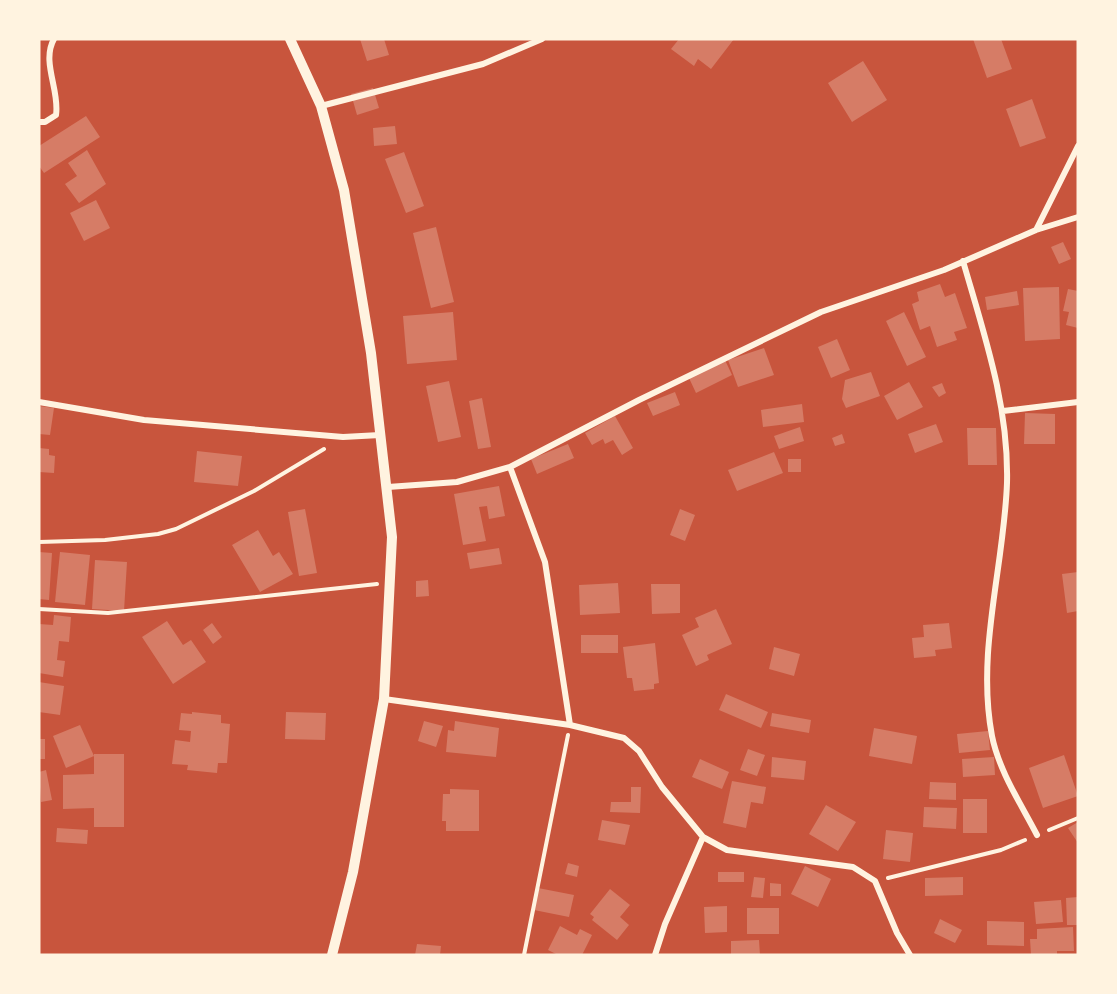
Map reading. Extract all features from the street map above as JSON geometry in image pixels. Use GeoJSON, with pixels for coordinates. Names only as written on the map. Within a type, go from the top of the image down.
{"type":"FeatureCollection","features":[{"type":"Feature","properties":{"kind":"street"},"geometry":{"type":"LineString","coordinates":[[39,122],[45,122],[56,115],[58,104],[50,63],[50,46],[54,39]]}},
{"type":"Feature","properties":{"kind":"street"},"geometry":{"type":"LineString","coordinates":[[290,39],[321,106],[344,190],[371,353],[392,537],[384,699],[353,872],[332,955]]}},
{"type":"Feature","properties":{"kind":"street"},"geometry":{"type":"LineString","coordinates":[[321,106],[483,63],[542,39]]}},
{"type":"Feature","properties":{"kind":"street"},"geometry":{"type":"LineString","coordinates":[[1036,230],[1078,146]]}},
{"type":"Feature","properties":{"kind":"street"},"geometry":{"type":"LineString","coordinates":[[388,487],[457,482],[510,467],[639,400],[821,312],[944,270],[1036,230],[1078,217]]}},
{"type":"Feature","properties":{"kind":"street"},"geometry":{"type":"LineString","coordinates":[[963,261],[1003,411],[1007,483],[992,606],[989,709],[993,738],[1002,768],[1037,835]]}},
{"type":"Feature","properties":{"kind":"street"},"geometry":{"type":"LineString","coordinates":[[39,402],[144,420],[343,437],[380,435]]}},
{"type":"Feature","properties":{"kind":"street"},"geometry":{"type":"LineString","coordinates":[[1003,411],[1078,402]]}},
{"type":"Feature","properties":{"kind":"street"},"geometry":{"type":"LineString","coordinates":[[510,467],[545,562],[570,725]]}},
{"type":"Feature","properties":{"kind":"street"},"geometry":{"type":"LineString","coordinates":[[384,699],[570,725],[624,738],[632,744],[703,837],[727,850],[854,867],[875,881],[897,933],[910,955]]}},
{"type":"Feature","properties":{"kind":"street"},"geometry":{"type":"LineString","coordinates":[[655,955],[665,924],[703,837]]}},
{"type":"Feature","properties":{"kind":"path"},"geometry":{"type":"LineString","coordinates":[[39,542],[128,538],[158,534],[176,528],[254,491],[343,437]]}},
{"type":"Feature","properties":{"kind":"path"},"geometry":{"type":"LineString","coordinates":[[39,609],[108,613],[390,583]]}},
{"type":"Feature","properties":{"kind":"path"},"geometry":{"type":"LineString","coordinates":[[524,955],[570,725]]}},
{"type":"Feature","properties":{"kind":"path"},"geometry":{"type":"LineString","coordinates":[[875,881],[1001,849],[1078,818]]}},
{"type":"Feature","properties":{"kind":"building"},"geometry":{"type":"Polygon","coordinates":[[[360,39],[384,39],[389,55],[367,61],[360,39]]]}},
{"type":"Feature","properties":{"kind":"building"},"geometry":{"type":"Polygon","coordinates":[[[679,39],[734,39],[711,69],[698,59],[694,66],[671,49],[679,39]]]}},
{"type":"Feature","properties":{"kind":"building"},"geometry":{"type":"Polygon","coordinates":[[[973,39],[1001,39],[1012,69],[987,78],[973,39]]]}},
{"type":"Feature","properties":{"kind":"building"},"geometry":{"type":"Polygon","coordinates":[[[863,61],[887,100],[852,122],[828,83],[863,61]]]}},
{"type":"Feature","properties":{"kind":"building"},"geometry":{"type":"Polygon","coordinates":[[[373,88],[379,108],[357,115],[351,94],[373,88]]]}},
{"type":"Feature","properties":{"kind":"building"},"geometry":{"type":"Polygon","coordinates":[[[1032,99],[1046,138],[1020,147],[1006,109],[1032,99]]]}},
{"type":"Feature","properties":{"kind":"building"},"geometry":{"type":"Polygon","coordinates":[[[86,116],[100,137],[44,173],[39,166],[39,146],[86,116]]]}},
{"type":"Feature","properties":{"kind":"building"},"geometry":{"type":"Polygon","coordinates":[[[395,126],[397,144],[374,146],[373,128],[395,126]]]}},
{"type":"Feature","properties":{"kind":"building"},"geometry":{"type":"Polygon","coordinates":[[[87,150],[106,184],[79,203],[65,184],[77,176],[68,163],[87,150]]]}},
{"type":"Feature","properties":{"kind":"building"},"geometry":{"type":"Polygon","coordinates":[[[404,152],[424,206],[406,213],[385,159],[404,152]]]}},
{"type":"Feature","properties":{"kind":"building"},"geometry":{"type":"Polygon","coordinates":[[[96,200],[110,228],[84,241],[70,213],[96,200]]]}},
{"type":"Feature","properties":{"kind":"building"},"geometry":{"type":"Polygon","coordinates":[[[436,227],[454,302],[431,308],[413,233],[436,227]]]}},
{"type":"Feature","properties":{"kind":"building"},"geometry":{"type":"Polygon","coordinates":[[[1063,242],[1071,259],[1059,264],[1051,247],[1063,242]]]}},
{"type":"Feature","properties":{"kind":"building"},"geometry":{"type":"Polygon","coordinates":[[[940,284],[945,297],[955,293],[967,328],[954,332],[957,340],[937,347],[930,326],[920,330],[912,304],[919,301],[917,292],[940,284]]]}},
{"type":"Feature","properties":{"kind":"building"},"geometry":{"type":"Polygon","coordinates":[[[1059,287],[1060,339],[1025,341],[1023,288],[1059,287]]]}},
{"type":"Feature","properties":{"kind":"building"},"geometry":{"type":"Polygon","coordinates":[[[1068,289],[1078,291],[1078,328],[1066,325],[1069,312],[1063,311],[1068,289]]]}},
{"type":"Feature","properties":{"kind":"building"},"geometry":{"type":"Polygon","coordinates":[[[1017,291],[1019,305],[987,310],[985,297],[1017,291]]]}},
{"type":"Feature","properties":{"kind":"building"},"geometry":{"type":"Polygon","coordinates":[[[453,312],[457,360],[407,364],[403,316],[453,312]]]}},
{"type":"Feature","properties":{"kind":"building"},"geometry":{"type":"Polygon","coordinates":[[[904,312],[926,357],[907,366],[886,321],[904,312]]]}},
{"type":"Feature","properties":{"kind":"building"},"geometry":{"type":"Polygon","coordinates":[[[837,339],[850,370],[831,378],[818,347],[837,339]]]}},
{"type":"Feature","properties":{"kind":"building"},"geometry":{"type":"Polygon","coordinates":[[[764,348],[774,375],[738,387],[728,360],[764,348]]]}},
{"type":"Feature","properties":{"kind":"building"},"geometry":{"type":"Polygon","coordinates":[[[725,360],[732,375],[696,393],[689,378],[725,360]]]}},
{"type":"Feature","properties":{"kind":"building"},"geometry":{"type":"Polygon","coordinates":[[[871,372],[880,396],[846,408],[842,399],[845,380],[871,372]]]}},
{"type":"Feature","properties":{"kind":"building"},"geometry":{"type":"Polygon","coordinates":[[[449,381],[461,437],[438,442],[426,386],[449,381]]]}},
{"type":"Feature","properties":{"kind":"building"},"geometry":{"type":"Polygon","coordinates":[[[909,382],[923,407],[897,420],[884,396],[909,382]]]}},
{"type":"Feature","properties":{"kind":"building"},"geometry":{"type":"Polygon","coordinates":[[[942,383],[946,393],[939,397],[932,387],[942,383]]]}},
{"type":"Feature","properties":{"kind":"building"},"geometry":{"type":"Polygon","coordinates":[[[675,392],[680,405],[653,416],[647,403],[675,392]]]}},
{"type":"Feature","properties":{"kind":"building"},"geometry":{"type":"Polygon","coordinates":[[[482,398],[491,447],[478,449],[469,401],[482,398]]]}},
{"type":"Feature","properties":{"kind":"building"},"geometry":{"type":"Polygon","coordinates":[[[802,404],[804,422],[763,427],[761,410],[802,404]]]}},
{"type":"Feature","properties":{"kind":"building"},"geometry":{"type":"Polygon","coordinates":[[[39,406],[54,408],[50,435],[39,434],[39,406]]]}},
{"type":"Feature","properties":{"kind":"building"},"geometry":{"type":"Polygon","coordinates":[[[1025,413],[1055,414],[1055,444],[1024,444],[1025,413]]]}},
{"type":"Feature","properties":{"kind":"building"},"geometry":{"type":"Polygon","coordinates":[[[615,416],[633,448],[622,455],[613,440],[605,444],[603,439],[592,445],[585,433],[615,416]]]}},
{"type":"Feature","properties":{"kind":"building"},"geometry":{"type":"Polygon","coordinates":[[[936,424],[943,442],[915,453],[908,434],[936,424]]]}},
{"type":"Feature","properties":{"kind":"building"},"geometry":{"type":"Polygon","coordinates":[[[800,427],[804,441],[779,449],[774,436],[800,427]]]}},
{"type":"Feature","properties":{"kind":"building"},"geometry":{"type":"Polygon","coordinates":[[[967,428],[996,428],[997,465],[968,465],[967,428]]]}},
{"type":"Feature","properties":{"kind":"building"},"geometry":{"type":"Polygon","coordinates":[[[842,434],[845,443],[835,446],[832,438],[842,434]]]}},
{"type":"Feature","properties":{"kind":"building"},"geometry":{"type":"Polygon","coordinates":[[[568,444],[574,458],[537,474],[531,459],[568,444]]]}},
{"type":"Feature","properties":{"kind":"building"},"geometry":{"type":"Polygon","coordinates":[[[39,448],[49,449],[49,455],[55,456],[54,473],[39,472],[39,448]]]}},
{"type":"Feature","properties":{"kind":"building"},"geometry":{"type":"Polygon","coordinates":[[[197,451],[242,456],[238,486],[194,482],[197,451]]]}},
{"type":"Feature","properties":{"kind":"building"},"geometry":{"type":"Polygon","coordinates":[[[774,452],[783,473],[737,491],[728,470],[774,452]]]}},
{"type":"Feature","properties":{"kind":"building"},"geometry":{"type":"Polygon","coordinates":[[[788,459],[801,459],[801,472],[788,472],[788,459]]]}},
{"type":"Feature","properties":{"kind":"building"},"geometry":{"type":"Polygon","coordinates":[[[499,486],[505,516],[489,519],[487,506],[479,507],[486,541],[463,545],[454,494],[499,486]]]}},
{"type":"Feature","properties":{"kind":"building"},"geometry":{"type":"Polygon","coordinates":[[[305,509],[317,573],[299,576],[288,512],[305,509]]]}},
{"type":"Feature","properties":{"kind":"building"},"geometry":{"type":"Polygon","coordinates":[[[680,509],[695,515],[685,541],[670,535],[680,509]]]}},
{"type":"Feature","properties":{"kind":"building"},"geometry":{"type":"Polygon","coordinates":[[[258,530],[273,556],[279,552],[293,574],[260,592],[232,545],[258,530]]]}},
{"type":"Feature","properties":{"kind":"building"},"geometry":{"type":"Polygon","coordinates":[[[499,548],[502,564],[470,569],[467,553],[499,548]]]}},
{"type":"Feature","properties":{"kind":"building"},"geometry":{"type":"Polygon","coordinates":[[[39,552],[52,553],[49,600],[39,599],[39,552]]]}},
{"type":"Feature","properties":{"kind":"building"},"geometry":{"type":"Polygon","coordinates":[[[60,552],[90,555],[85,605],[55,602],[60,552]]]}},
{"type":"Feature","properties":{"kind":"building"},"geometry":{"type":"Polygon","coordinates":[[[95,560],[127,562],[124,611],[92,609],[95,560]]]}},
{"type":"Feature","properties":{"kind":"building"},"geometry":{"type":"Polygon","coordinates":[[[1078,572],[1078,611],[1067,613],[1062,574],[1078,572]]]}},
{"type":"Feature","properties":{"kind":"building"},"geometry":{"type":"Polygon","coordinates":[[[428,580],[429,596],[416,597],[416,581],[428,580]]]}},
{"type":"Feature","properties":{"kind":"building"},"geometry":{"type":"Polygon","coordinates":[[[618,583],[620,613],[580,615],[579,585],[618,583]]]}},
{"type":"Feature","properties":{"kind":"building"},"geometry":{"type":"Polygon","coordinates":[[[651,584],[680,584],[680,613],[652,614],[651,584]]]}},
{"type":"Feature","properties":{"kind":"building"},"geometry":{"type":"Polygon","coordinates":[[[716,609],[732,644],[707,655],[709,660],[696,666],[682,635],[699,627],[695,618],[716,609]]]}},
{"type":"Feature","properties":{"kind":"building"},"geometry":{"type":"Polygon","coordinates":[[[54,615],[71,617],[69,642],[59,641],[57,660],[65,661],[63,677],[39,673],[39,624],[53,625],[54,615]]]}},
{"type":"Feature","properties":{"kind":"building"},"geometry":{"type":"Polygon","coordinates":[[[167,621],[183,645],[191,640],[206,662],[173,684],[142,637],[167,621]]]}},
{"type":"Feature","properties":{"kind":"building"},"geometry":{"type":"Polygon","coordinates":[[[212,623],[222,637],[213,644],[203,630],[212,623]]]}},
{"type":"Feature","properties":{"kind":"building"},"geometry":{"type":"Polygon","coordinates":[[[949,623],[952,648],[935,650],[936,656],[914,658],[912,638],[924,637],[923,625],[949,623]]]}},
{"type":"Feature","properties":{"kind":"building"},"geometry":{"type":"Polygon","coordinates":[[[581,635],[618,635],[618,653],[581,653],[581,635]]]}},
{"type":"Feature","properties":{"kind":"building"},"geometry":{"type":"Polygon","coordinates":[[[655,643],[659,683],[654,684],[654,689],[634,691],[632,678],[627,678],[623,647],[655,643]]]}},
{"type":"Feature","properties":{"kind":"building"},"geometry":{"type":"Polygon","coordinates":[[[774,647],[800,654],[794,676],[769,669],[774,647]]]}},
{"type":"Feature","properties":{"kind":"building"},"geometry":{"type":"Polygon","coordinates":[[[39,682],[64,686],[60,715],[39,712],[39,682]]]}},
{"type":"Feature","properties":{"kind":"building"},"geometry":{"type":"Polygon","coordinates":[[[726,694],[768,712],[761,728],[719,710],[726,694]]]}},
{"type":"Feature","properties":{"kind":"building"},"geometry":{"type":"Polygon","coordinates":[[[192,712],[221,715],[221,723],[230,724],[227,763],[218,763],[217,773],[187,770],[188,765],[172,764],[175,740],[190,742],[191,731],[179,730],[181,713],[192,714],[192,712]]]}},
{"type":"Feature","properties":{"kind":"building"},"geometry":{"type":"Polygon","coordinates":[[[286,712],[326,713],[325,740],[285,739],[286,712]]]}},
{"type":"Feature","properties":{"kind":"building"},"geometry":{"type":"Polygon","coordinates":[[[772,713],[811,720],[809,733],[770,726],[772,713]]]}},
{"type":"Feature","properties":{"kind":"building"},"geometry":{"type":"Polygon","coordinates":[[[424,721],[443,726],[436,747],[418,741],[424,721]]]}},
{"type":"Feature","properties":{"kind":"building"},"geometry":{"type":"Polygon","coordinates":[[[455,721],[499,728],[496,757],[446,752],[448,730],[454,731],[455,721]]]}},
{"type":"Feature","properties":{"kind":"building"},"geometry":{"type":"Polygon","coordinates":[[[80,725],[94,756],[66,768],[53,736],[80,725]]]}},
{"type":"Feature","properties":{"kind":"building"},"geometry":{"type":"Polygon","coordinates":[[[874,728],[917,736],[912,764],[869,756],[874,728]]]}},
{"type":"Feature","properties":{"kind":"building"},"geometry":{"type":"Polygon","coordinates":[[[988,731],[990,750],[959,753],[957,734],[988,731]]]}},
{"type":"Feature","properties":{"kind":"building"},"geometry":{"type":"Polygon","coordinates":[[[39,739],[45,739],[45,759],[39,759],[39,739]]]}},
{"type":"Feature","properties":{"kind":"building"},"geometry":{"type":"Polygon","coordinates":[[[748,749],[765,755],[757,776],[740,770],[748,749]]]}},
{"type":"Feature","properties":{"kind":"building"},"geometry":{"type":"Polygon","coordinates":[[[94,754],[124,754],[124,827],[94,827],[94,808],[63,809],[63,775],[94,774],[94,754]]]}},
{"type":"Feature","properties":{"kind":"building"},"geometry":{"type":"Polygon","coordinates":[[[1064,755],[1078,796],[1043,808],[1029,768],[1064,755]]]}},
{"type":"Feature","properties":{"kind":"building"},"geometry":{"type":"Polygon","coordinates":[[[772,757],[806,761],[804,780],[771,777],[772,757]]]}},
{"type":"Feature","properties":{"kind":"building"},"geometry":{"type":"Polygon","coordinates":[[[994,757],[995,775],[963,777],[962,759],[994,757]]]}},
{"type":"Feature","properties":{"kind":"building"},"geometry":{"type":"Polygon","coordinates":[[[700,759],[729,772],[722,789],[692,777],[700,759]]]}},
{"type":"Feature","properties":{"kind":"building"},"geometry":{"type":"Polygon","coordinates":[[[46,770],[52,800],[41,802],[39,772],[46,770]]]}},
{"type":"Feature","properties":{"kind":"building"},"geometry":{"type":"Polygon","coordinates":[[[732,781],[766,787],[763,804],[751,802],[746,828],[723,823],[732,781]]]}},
{"type":"Feature","properties":{"kind":"building"},"geometry":{"type":"Polygon","coordinates":[[[930,782],[956,783],[956,800],[929,799],[930,782]]]}},
{"type":"Feature","properties":{"kind":"building"},"geometry":{"type":"Polygon","coordinates":[[[631,787],[641,787],[640,813],[610,812],[611,802],[631,802],[631,787]]]}},
{"type":"Feature","properties":{"kind":"building"},"geometry":{"type":"Polygon","coordinates":[[[450,789],[479,790],[479,831],[446,831],[446,821],[442,821],[443,794],[450,794],[450,789]]]}},
{"type":"Feature","properties":{"kind":"building"},"geometry":{"type":"Polygon","coordinates":[[[963,799],[987,799],[987,833],[963,833],[963,799]]]}},
{"type":"Feature","properties":{"kind":"building"},"geometry":{"type":"Polygon","coordinates":[[[826,805],[856,822],[838,851],[809,834],[826,805]]]}},
{"type":"Feature","properties":{"kind":"building"},"geometry":{"type":"Polygon","coordinates":[[[924,807],[957,808],[956,829],[923,827],[924,807]]]}},
{"type":"Feature","properties":{"kind":"building"},"geometry":{"type":"Polygon","coordinates":[[[602,820],[630,825],[625,845],[598,840],[602,820]]]}},
{"type":"Feature","properties":{"kind":"building"},"geometry":{"type":"Polygon","coordinates":[[[1078,822],[1078,843],[1068,828],[1078,822]]]}},
{"type":"Feature","properties":{"kind":"building"},"geometry":{"type":"Polygon","coordinates":[[[57,828],[88,830],[87,844],[56,842],[57,828]]]}},
{"type":"Feature","properties":{"kind":"building"},"geometry":{"type":"Polygon","coordinates":[[[886,830],[913,833],[910,862],[883,859],[886,830]]]}},
{"type":"Feature","properties":{"kind":"building"},"geometry":{"type":"Polygon","coordinates":[[[568,863],[579,866],[577,877],[565,874],[568,863]]]}},
{"type":"Feature","properties":{"kind":"building"},"geometry":{"type":"Polygon","coordinates":[[[805,866],[831,879],[818,907],[791,894],[805,866]]]}},
{"type":"Feature","properties":{"kind":"building"},"geometry":{"type":"Polygon","coordinates":[[[718,872],[744,872],[744,882],[718,882],[718,872]]]}},
{"type":"Feature","properties":{"kind":"building"},"geometry":{"type":"Polygon","coordinates":[[[754,877],[765,878],[763,898],[751,897],[754,877]]]}},
{"type":"Feature","properties":{"kind":"building"},"geometry":{"type":"Polygon","coordinates":[[[963,877],[963,895],[925,896],[925,878],[963,877]]]}},
{"type":"Feature","properties":{"kind":"building"},"geometry":{"type":"Polygon","coordinates":[[[770,883],[781,884],[781,896],[770,896],[770,883]]]}},
{"type":"Feature","properties":{"kind":"building"},"geometry":{"type":"Polygon","coordinates":[[[538,888],[574,895],[569,917],[534,910],[538,888]]]}},
{"type":"Feature","properties":{"kind":"building"},"geometry":{"type":"Polygon","coordinates":[[[610,889],[630,905],[620,917],[629,925],[617,940],[592,920],[594,917],[590,914],[610,889]]]}},
{"type":"Feature","properties":{"kind":"building"},"geometry":{"type":"Polygon","coordinates":[[[1078,897],[1078,925],[1067,925],[1066,898],[1078,897]]]}},
{"type":"Feature","properties":{"kind":"building"},"geometry":{"type":"Polygon","coordinates":[[[1061,900],[1063,922],[1036,924],[1034,902],[1061,900]]]}},
{"type":"Feature","properties":{"kind":"building"},"geometry":{"type":"Polygon","coordinates":[[[727,906],[727,932],[705,933],[704,907],[727,906]]]}},
{"type":"Feature","properties":{"kind":"building"},"geometry":{"type":"Polygon","coordinates":[[[747,908],[779,908],[779,934],[747,934],[747,908]]]}},
{"type":"Feature","properties":{"kind":"building"},"geometry":{"type":"Polygon","coordinates":[[[940,919],[962,930],[955,943],[934,933],[940,919]]]}},
{"type":"Feature","properties":{"kind":"building"},"geometry":{"type":"Polygon","coordinates":[[[987,921],[1024,922],[1024,946],[987,945],[987,921]]]}},
{"type":"Feature","properties":{"kind":"building"},"geometry":{"type":"Polygon","coordinates":[[[560,926],[577,935],[580,929],[592,935],[582,955],[558,955],[548,950],[560,926]]]}},
{"type":"Feature","properties":{"kind":"building"},"geometry":{"type":"Polygon","coordinates":[[[1073,927],[1074,951],[1057,951],[1057,955],[1031,955],[1030,939],[1037,939],[1037,929],[1073,927]]]}},
{"type":"Feature","properties":{"kind":"building"},"geometry":{"type":"Polygon","coordinates":[[[759,940],[760,955],[731,955],[731,941],[759,940]]]}},
{"type":"Feature","properties":{"kind":"building"},"geometry":{"type":"Polygon","coordinates":[[[417,944],[441,946],[440,955],[415,955],[417,944]]]}}]}
